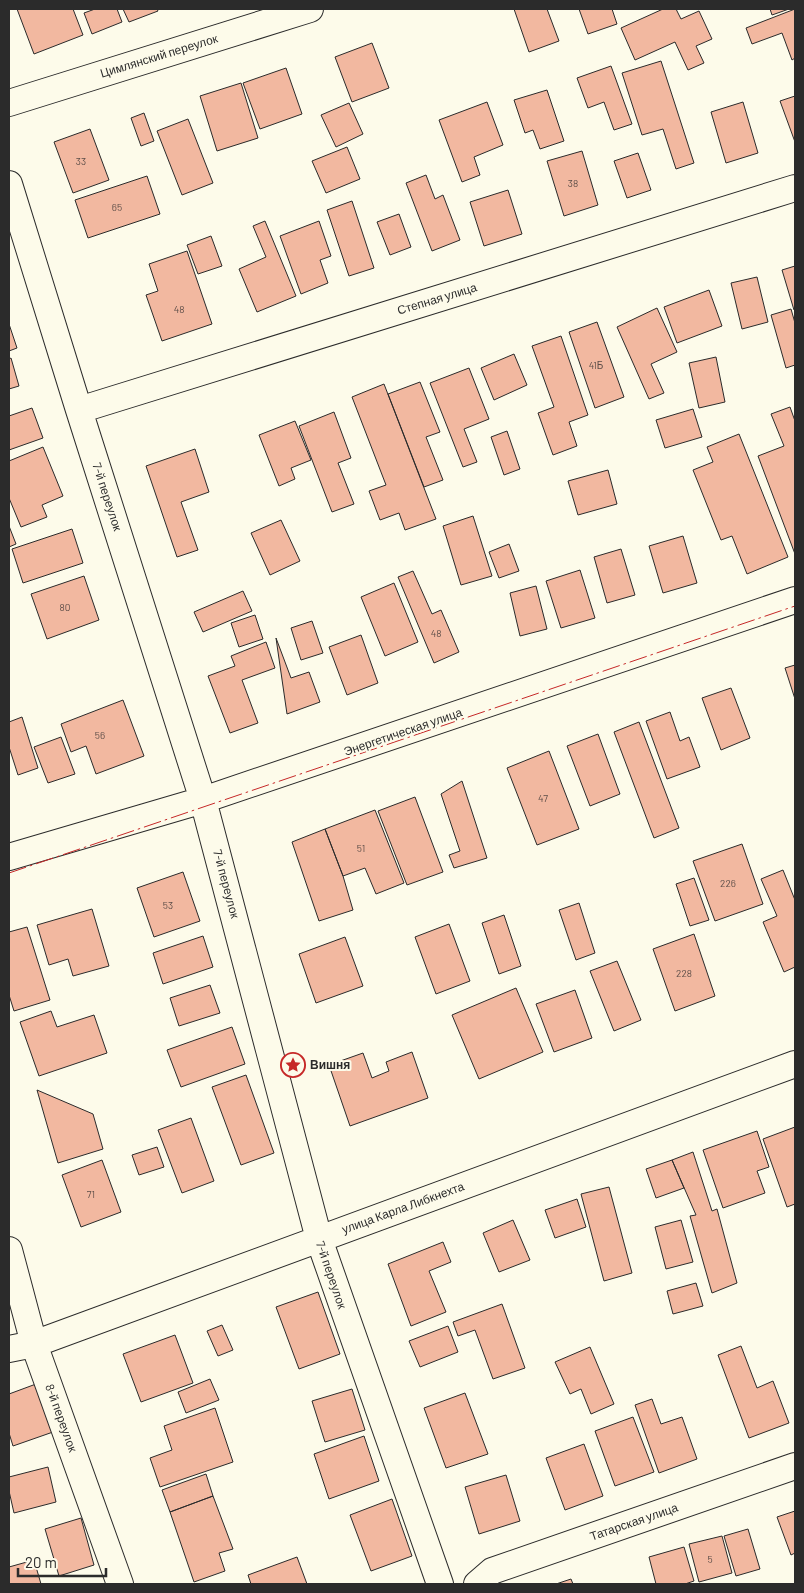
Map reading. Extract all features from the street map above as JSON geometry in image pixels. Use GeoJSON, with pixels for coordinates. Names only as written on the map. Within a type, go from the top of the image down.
{"type":"FeatureCollection","features":[{"type":"Feature","properties":{"kind":"street","name":"Цимлянский переулок"},"geometry":{"type":"LineString","coordinates":[[9,103],[310,9]]}},
{"type":"Feature","properties":{"kind":"street","name":"7-й переулок"},"geometry":{"type":"LineString","coordinates":[[9,184],[204,800],[319,1239],[440,1584]]}},
{"type":"Feature","properties":{"kind":"street","name":"Степная улица"},"geometry":{"type":"LineString","coordinates":[[79,410],[795,188]]}},
{"type":"Feature","properties":{"kind":"street","name":"Энергетическая улица"},"geometry":{"type":"LineString","coordinates":[[9,857],[204,800],[795,600]]}},
{"type":"Feature","properties":{"kind":"street","name":"улица Карла Либкнехта"},"geometry":{"type":"LineString","coordinates":[[21,1346],[795,1064]]}},
{"type":"Feature","properties":{"kind":"street","name":"8-й переулок"},"geometry":{"type":"LineString","coordinates":[[9,1250],[21,1346],[120,1584]]}},
{"type":"Feature","properties":{"kind":"street","name":"Татарская улица"},"geometry":{"type":"LineString","coordinates":[[477,1584],[492,1571],[795,1466]]}},
{"type":"Feature","properties":{"kind":"building"},"geometry":{"type":"Polygon","coordinates":[[[17,9],[73,9],[83,35],[34,54],[17,9]]]}},
{"type":"Feature","properties":{"kind":"building"},"geometry":{"type":"Polygon","coordinates":[[[95,9],[117,9],[122,22],[92,34],[84,13],[95,9]]]}},
{"type":"Feature","properties":{"kind":"building"},"geometry":{"type":"Polygon","coordinates":[[[123,9],[157,9],[158,11],[129,22],[123,9]]]}},
{"type":"Feature","properties":{"kind":"building"},"geometry":{"type":"Polygon","coordinates":[[[514,9],[547,9],[559,41],[529,52],[514,9]]]}},
{"type":"Feature","properties":{"kind":"building"},"geometry":{"type":"Polygon","coordinates":[[[579,9],[612,9],[617,24],[588,34],[579,9]]]}},
{"type":"Feature","properties":{"kind":"building"},"geometry":{"type":"Polygon","coordinates":[[[663,9],[676,9],[681,19],[699,11],[712,39],[696,46],[704,63],[688,70],[675,42],[635,60],[621,28],[663,9]]]}},
{"type":"Feature","properties":{"kind":"building"},"geometry":{"type":"Polygon","coordinates":[[[770,9],[789,9],[772,15],[770,9]]]}},
{"type":"Feature","properties":{"kind":"building"},"geometry":{"type":"Polygon","coordinates":[[[795,9],[795,58],[792,60],[782,33],[752,44],[746,28],[795,9]]]}},
{"type":"Feature","properties":{"kind":"building"},"geometry":{"type":"Polygon","coordinates":[[[372,43],[389,88],[352,102],[335,57],[372,43]]]}},
{"type":"Feature","properties":{"kind":"building"},"geometry":{"type":"Polygon","coordinates":[[[661,61],[694,163],[676,169],[663,129],[642,135],[622,73],[661,61]]]}},
{"type":"Feature","properties":{"kind":"building"},"geometry":{"type":"Polygon","coordinates":[[[611,66],[632,124],[614,130],[604,102],[588,108],[577,78],[611,66]]]}},
{"type":"Feature","properties":{"kind":"building"},"geometry":{"type":"Polygon","coordinates":[[[286,68],[302,114],[260,129],[243,83],[286,68]]]}},
{"type":"Feature","properties":{"kind":"building"},"geometry":{"type":"Polygon","coordinates":[[[241,83],[258,138],[217,151],[200,96],[241,83]]]}},
{"type":"Feature","properties":{"kind":"building"},"geometry":{"type":"Polygon","coordinates":[[[547,90],[564,141],[540,149],[533,130],[525,133],[514,100],[547,90]]]}},
{"type":"Feature","properties":{"kind":"building"},"geometry":{"type":"Polygon","coordinates":[[[795,96],[795,142],[780,101],[795,96]]]}},
{"type":"Feature","properties":{"kind":"building"},"geometry":{"type":"Polygon","coordinates":[[[487,102],[503,145],[474,157],[480,175],[462,182],[439,120],[487,102]]]}},
{"type":"Feature","properties":{"kind":"building"},"geometry":{"type":"Polygon","coordinates":[[[743,102],[758,153],[726,163],[711,112],[743,102]]]}},
{"type":"Feature","properties":{"kind":"building"},"geometry":{"type":"Polygon","coordinates":[[[349,103],[363,134],[336,147],[321,115],[349,103]]]}},
{"type":"Feature","properties":{"kind":"building"},"geometry":{"type":"Polygon","coordinates":[[[144,113],[154,141],[141,146],[131,118],[144,113]]]}},
{"type":"Feature","properties":{"kind":"building"},"geometry":{"type":"Polygon","coordinates":[[[188,119],[213,183],[182,195],[157,131],[188,119]]]}},
{"type":"Feature","properties":{"kind":"building"},"geometry":{"type":"Polygon","coordinates":[[[90,129],[109,180],[73,193],[54,142],[90,129]]]}},
{"type":"Feature","properties":{"kind":"building"},"geometry":{"type":"Polygon","coordinates":[[[347,147],[360,179],[326,193],[312,161],[347,147]]]}},
{"type":"Feature","properties":{"kind":"building"},"geometry":{"type":"Polygon","coordinates":[[[582,151],[598,205],[564,216],[547,161],[582,151]]]}},
{"type":"Feature","properties":{"kind":"building"},"geometry":{"type":"Polygon","coordinates":[[[638,153],[651,190],[627,198],[614,161],[638,153]]]}},
{"type":"Feature","properties":{"kind":"building"},"geometry":{"type":"Polygon","coordinates":[[[426,175],[435,199],[443,195],[460,240],[432,251],[406,183],[426,175]]]}},
{"type":"Feature","properties":{"kind":"building"},"geometry":{"type":"Polygon","coordinates":[[[147,176],[160,214],[88,238],[75,200],[147,176]]]}},
{"type":"Feature","properties":{"kind":"building"},"geometry":{"type":"Polygon","coordinates":[[[508,190],[522,234],[484,246],[470,202],[508,190]]]}},
{"type":"Feature","properties":{"kind":"building"},"geometry":{"type":"Polygon","coordinates":[[[352,201],[374,268],[349,276],[327,210],[352,201]]]}},
{"type":"Feature","properties":{"kind":"building"},"geometry":{"type":"Polygon","coordinates":[[[399,214],[411,247],[390,255],[377,222],[399,214]]]}},
{"type":"Feature","properties":{"kind":"building"},"geometry":{"type":"Polygon","coordinates":[[[265,221],[296,296],[257,312],[239,269],[266,257],[253,226],[265,221]]]}},
{"type":"Feature","properties":{"kind":"building"},"geometry":{"type":"Polygon","coordinates":[[[319,221],[331,256],[320,260],[328,283],[301,294],[280,236],[319,221]]]}},
{"type":"Feature","properties":{"kind":"building"},"geometry":{"type":"Polygon","coordinates":[[[211,236],[222,266],[198,274],[187,245],[211,236]]]}},
{"type":"Feature","properties":{"kind":"building"},"geometry":{"type":"Polygon","coordinates":[[[187,251],[212,324],[162,341],[146,295],[158,291],[149,264],[187,251]]]}},
{"type":"Feature","properties":{"kind":"building"},"geometry":{"type":"Polygon","coordinates":[[[795,266],[795,310],[794,310],[782,270],[795,266]]]}},
{"type":"Feature","properties":{"kind":"building"},"geometry":{"type":"Polygon","coordinates":[[[757,277],[768,322],[742,329],[731,283],[757,277]]]}},
{"type":"Feature","properties":{"kind":"building"},"geometry":{"type":"Polygon","coordinates":[[[709,290],[722,326],[677,343],[664,307],[709,290]]]}},
{"type":"Feature","properties":{"kind":"building"},"geometry":{"type":"Polygon","coordinates":[[[657,308],[677,352],[651,364],[664,393],[649,399],[617,327],[657,308]]]}},
{"type":"Feature","properties":{"kind":"building"},"geometry":{"type":"Polygon","coordinates":[[[791,309],[795,323],[795,365],[786,368],[771,315],[791,309]]]}},
{"type":"Feature","properties":{"kind":"building"},"geometry":{"type":"Polygon","coordinates":[[[597,322],[624,397],[595,408],[569,332],[597,322]]]}},
{"type":"Feature","properties":{"kind":"building"},"geometry":{"type":"Polygon","coordinates":[[[9,324],[17,348],[9,351],[9,324]]]}},
{"type":"Feature","properties":{"kind":"building"},"geometry":{"type":"Polygon","coordinates":[[[561,336],[588,415],[569,422],[577,446],[553,455],[538,413],[554,407],[532,346],[561,336]]]}},
{"type":"Feature","properties":{"kind":"building"},"geometry":{"type":"Polygon","coordinates":[[[514,354],[527,385],[494,400],[481,368],[514,354]]]}},
{"type":"Feature","properties":{"kind":"building"},"geometry":{"type":"Polygon","coordinates":[[[716,357],[725,402],[699,408],[689,363],[716,357]]]}},
{"type":"Feature","properties":{"kind":"building"},"geometry":{"type":"Polygon","coordinates":[[[11,358],[19,386],[9,389],[9,359],[11,358]]]}},
{"type":"Feature","properties":{"kind":"building"},"geometry":{"type":"Polygon","coordinates":[[[469,368],[489,419],[464,429],[477,462],[463,467],[430,383],[469,368]]]}},
{"type":"Feature","properties":{"kind":"building"},"geometry":{"type":"Polygon","coordinates":[[[420,382],[440,432],[426,437],[443,480],[424,487],[388,394],[420,382]]]}},
{"type":"Feature","properties":{"kind":"building"},"geometry":{"type":"Polygon","coordinates":[[[384,384],[436,519],[405,530],[399,513],[380,520],[369,491],[386,485],[352,397],[384,384]]]}},
{"type":"Feature","properties":{"kind":"building"},"geometry":{"type":"Polygon","coordinates":[[[790,407],[795,421],[795,554],[758,456],[784,446],[771,414],[790,407]]]}},
{"type":"Feature","properties":{"kind":"building"},"geometry":{"type":"Polygon","coordinates":[[[32,408],[43,438],[9,450],[9,416],[32,408]]]}},
{"type":"Feature","properties":{"kind":"building"},"geometry":{"type":"Polygon","coordinates":[[[693,409],[702,437],[665,448],[656,420],[693,409]]]}},
{"type":"Feature","properties":{"kind":"building"},"geometry":{"type":"Polygon","coordinates":[[[334,412],[351,458],[338,463],[354,504],[332,512],[299,426],[334,412]]]}},
{"type":"Feature","properties":{"kind":"building"},"geometry":{"type":"Polygon","coordinates":[[[295,421],[311,460],[291,468],[295,479],[279,486],[259,435],[295,421]]]}},
{"type":"Feature","properties":{"kind":"building"},"geometry":{"type":"Polygon","coordinates":[[[507,431],[520,469],[504,475],[491,437],[507,431]]]}},
{"type":"Feature","properties":{"kind":"building"},"geometry":{"type":"Polygon","coordinates":[[[739,434],[788,557],[747,574],[732,536],[721,540],[693,470],[713,462],[707,447],[739,434]]]}},
{"type":"Feature","properties":{"kind":"building"},"geometry":{"type":"Polygon","coordinates":[[[43,447],[63,496],[42,505],[47,517],[21,527],[9,498],[9,461],[43,447]]]}},
{"type":"Feature","properties":{"kind":"building"},"geometry":{"type":"Polygon","coordinates":[[[195,449],[209,492],[181,502],[198,550],[177,557],[146,466],[195,449]]]}},
{"type":"Feature","properties":{"kind":"building"},"geometry":{"type":"Polygon","coordinates":[[[608,470],[617,504],[578,515],[568,481],[608,470]]]}},
{"type":"Feature","properties":{"kind":"building"},"geometry":{"type":"Polygon","coordinates":[[[473,516],[492,576],[461,585],[443,526],[473,516]]]}},
{"type":"Feature","properties":{"kind":"building"},"geometry":{"type":"Polygon","coordinates":[[[281,520],[300,561],[270,575],[251,533],[281,520]]]}},
{"type":"Feature","properties":{"kind":"building"},"geometry":{"type":"Polygon","coordinates":[[[9,526],[16,544],[9,547],[9,526]]]}},
{"type":"Feature","properties":{"kind":"building"},"geometry":{"type":"Polygon","coordinates":[[[72,529],[83,563],[23,583],[12,549],[72,529]]]}},
{"type":"Feature","properties":{"kind":"building"},"geometry":{"type":"Polygon","coordinates":[[[683,536],[697,583],[663,593],[649,546],[683,536]]]}},
{"type":"Feature","properties":{"kind":"building"},"geometry":{"type":"Polygon","coordinates":[[[509,544],[519,571],[499,578],[489,552],[509,544]]]}},
{"type":"Feature","properties":{"kind":"building"},"geometry":{"type":"Polygon","coordinates":[[[621,549],[635,595],[607,603],[594,557],[621,549]]]}},
{"type":"Feature","properties":{"kind":"building"},"geometry":{"type":"Polygon","coordinates":[[[580,570],[595,618],[561,628],[546,581],[580,570]]]}},
{"type":"Feature","properties":{"kind":"building"},"geometry":{"type":"Polygon","coordinates":[[[413,571],[432,614],[441,610],[459,652],[434,663],[398,577],[413,571]]]}},
{"type":"Feature","properties":{"kind":"building"},"geometry":{"type":"Polygon","coordinates":[[[84,576],[99,620],[47,639],[31,594],[84,576]]]}},
{"type":"Feature","properties":{"kind":"building"},"geometry":{"type":"Polygon","coordinates":[[[394,583],[418,642],[385,656],[361,597],[394,583]]]}},
{"type":"Feature","properties":{"kind":"building"},"geometry":{"type":"Polygon","coordinates":[[[536,586],[547,629],[520,636],[510,593],[536,586]]]}},
{"type":"Feature","properties":{"kind":"building"},"geometry":{"type":"Polygon","coordinates":[[[243,591],[252,611],[203,632],[194,612],[243,591]]]}},
{"type":"Feature","properties":{"kind":"building"},"geometry":{"type":"Polygon","coordinates":[[[255,615],[263,639],[239,647],[231,623],[255,615]]]}},
{"type":"Feature","properties":{"kind":"building"},"geometry":{"type":"Polygon","coordinates":[[[312,621],[323,653],[301,660],[291,628],[312,621]]]}},
{"type":"Feature","properties":{"kind":"building"},"geometry":{"type":"Polygon","coordinates":[[[361,635],[378,683],[347,695],[329,647],[361,635]]]}},
{"type":"Feature","properties":{"kind":"building"},"geometry":{"type":"Polygon","coordinates":[[[276,638],[291,678],[309,672],[320,702],[287,714],[276,638]]]}},
{"type":"Feature","properties":{"kind":"building"},"geometry":{"type":"Polygon","coordinates":[[[266,642],[275,668],[242,680],[258,723],[230,733],[208,676],[235,666],[231,656],[266,642]]]}},
{"type":"Feature","properties":{"kind":"building"},"geometry":{"type":"Polygon","coordinates":[[[795,665],[795,699],[785,668],[795,665]]]}},
{"type":"Feature","properties":{"kind":"building"},"geometry":{"type":"Polygon","coordinates":[[[731,688],[750,738],[721,750],[702,698],[731,688]]]}},
{"type":"Feature","properties":{"kind":"building"},"geometry":{"type":"Polygon","coordinates":[[[123,700],[144,756],[96,774],[86,746],[71,752],[61,724],[123,700]]]}},
{"type":"Feature","properties":{"kind":"building"},"geometry":{"type":"Polygon","coordinates":[[[670,712],[680,741],[689,737],[700,767],[667,779],[646,721],[670,712]]]}},
{"type":"Feature","properties":{"kind":"building"},"geometry":{"type":"Polygon","coordinates":[[[22,717],[38,768],[18,775],[9,747],[9,722],[22,717]]]}},
{"type":"Feature","properties":{"kind":"building"},"geometry":{"type":"Polygon","coordinates":[[[639,722],[679,828],[654,838],[614,732],[639,722]]]}},
{"type":"Feature","properties":{"kind":"building"},"geometry":{"type":"Polygon","coordinates":[[[598,734],[620,794],[590,806],[567,746],[598,734]]]}},
{"type":"Feature","properties":{"kind":"building"},"geometry":{"type":"Polygon","coordinates":[[[61,737],[75,774],[48,783],[34,747],[61,737]]]}},
{"type":"Feature","properties":{"kind":"building"},"geometry":{"type":"Polygon","coordinates":[[[549,751],[579,829],[537,845],[507,768],[549,751]]]}},
{"type":"Feature","properties":{"kind":"building"},"geometry":{"type":"Polygon","coordinates":[[[462,781],[487,858],[454,868],[449,855],[460,851],[441,794],[462,781]]]}},
{"type":"Feature","properties":{"kind":"building"},"geometry":{"type":"Polygon","coordinates":[[[415,797],[443,872],[407,885],[378,811],[415,797]]]}},
{"type":"Feature","properties":{"kind":"building"},"geometry":{"type":"Polygon","coordinates":[[[375,810],[404,883],[376,894],[365,868],[343,876],[325,829],[375,810]]]}},
{"type":"Feature","properties":{"kind":"building"},"geometry":{"type":"Polygon","coordinates":[[[325,829],[343,876],[353,910],[319,921],[292,842],[325,829]]]}},
{"type":"Feature","properties":{"kind":"building"},"geometry":{"type":"Polygon","coordinates":[[[742,844],[763,904],[715,921],[693,861],[742,844]]]}},
{"type":"Feature","properties":{"kind":"building"},"geometry":{"type":"Polygon","coordinates":[[[783,870],[795,900],[795,967],[784,972],[763,922],[777,916],[761,879],[783,870]]]}},
{"type":"Feature","properties":{"kind":"building"},"geometry":{"type":"Polygon","coordinates":[[[183,872],[200,921],[154,937],[137,888],[183,872]]]}},
{"type":"Feature","properties":{"kind":"building"},"geometry":{"type":"Polygon","coordinates":[[[694,878],[709,920],[690,926],[676,884],[694,878]]]}},
{"type":"Feature","properties":{"kind":"building"},"geometry":{"type":"Polygon","coordinates":[[[579,903],[595,953],[576,960],[559,910],[579,903]]]}},
{"type":"Feature","properties":{"kind":"building"},"geometry":{"type":"Polygon","coordinates":[[[92,909],[109,966],[73,976],[68,959],[49,965],[37,925],[92,909]]]}},
{"type":"Feature","properties":{"kind":"building"},"geometry":{"type":"Polygon","coordinates":[[[504,915],[521,966],[499,974],[482,923],[504,915]]]}},
{"type":"Feature","properties":{"kind":"building"},"geometry":{"type":"Polygon","coordinates":[[[449,924],[470,981],[436,994],[415,937],[449,924]]]}},
{"type":"Feature","properties":{"kind":"building"},"geometry":{"type":"Polygon","coordinates":[[[27,927],[50,1000],[14,1011],[9,995],[9,932],[27,927]]]}},
{"type":"Feature","properties":{"kind":"building"},"geometry":{"type":"Polygon","coordinates":[[[694,934],[715,996],[675,1011],[653,949],[694,934]]]}},
{"type":"Feature","properties":{"kind":"building"},"geometry":{"type":"Polygon","coordinates":[[[203,936],[213,967],[163,984],[153,953],[203,936]]]}},
{"type":"Feature","properties":{"kind":"building"},"geometry":{"type":"Polygon","coordinates":[[[345,937],[363,986],[316,1003],[299,954],[345,937]]]}},
{"type":"Feature","properties":{"kind":"building"},"geometry":{"type":"Polygon","coordinates":[[[617,961],[641,1020],[614,1031],[590,971],[617,961]]]}},
{"type":"Feature","properties":{"kind":"building"},"geometry":{"type":"Polygon","coordinates":[[[210,985],[220,1013],[179,1026],[170,998],[210,985]]]}},
{"type":"Feature","properties":{"kind":"building"},"geometry":{"type":"Polygon","coordinates":[[[516,988],[543,1052],[479,1079],[452,1015],[516,988]]]}},
{"type":"Feature","properties":{"kind":"building"},"geometry":{"type":"Polygon","coordinates":[[[575,990],[592,1038],[554,1052],[536,1004],[575,990]]]}},
{"type":"Feature","properties":{"kind":"building"},"geometry":{"type":"Polygon","coordinates":[[[51,1011],[57,1027],[94,1015],[107,1053],[39,1076],[20,1022],[51,1011]]]}},
{"type":"Feature","properties":{"kind":"building"},"geometry":{"type":"Polygon","coordinates":[[[232,1027],[245,1064],[181,1087],[167,1050],[232,1027]]]}},
{"type":"Feature","properties":{"kind":"building"},"geometry":{"type":"Polygon","coordinates":[[[412,1052],[428,1098],[350,1126],[329,1065],[363,1053],[372,1078],[389,1071],[386,1062],[412,1052]]]}},
{"type":"Feature","properties":{"kind":"building"},"geometry":{"type":"Polygon","coordinates":[[[246,1075],[274,1153],[241,1165],[212,1087],[246,1075]]]}},
{"type":"Feature","properties":{"kind":"building"},"geometry":{"type":"Polygon","coordinates":[[[37,1090],[93,1114],[103,1149],[58,1163],[37,1090]]]}},
{"type":"Feature","properties":{"kind":"building"},"geometry":{"type":"Polygon","coordinates":[[[191,1118],[214,1181],[182,1193],[158,1130],[191,1118]]]}},
{"type":"Feature","properties":{"kind":"building"},"geometry":{"type":"Polygon","coordinates":[[[795,1127],[795,1204],[787,1207],[763,1139],[795,1127]]]}},
{"type":"Feature","properties":{"kind":"building"},"geometry":{"type":"Polygon","coordinates":[[[757,1131],[769,1167],[757,1171],[765,1193],[723,1208],[703,1150],[757,1131]]]}},
{"type":"Feature","properties":{"kind":"building"},"geometry":{"type":"Polygon","coordinates":[[[157,1147],[164,1167],[139,1175],[132,1155],[157,1147]]]}},
{"type":"Feature","properties":{"kind":"building"},"geometry":{"type":"Polygon","coordinates":[[[693,1152],[712,1211],[717,1209],[737,1283],[712,1293],[690,1216],[696,1215],[672,1160],[693,1152]]]}},
{"type":"Feature","properties":{"kind":"building"},"geometry":{"type":"Polygon","coordinates":[[[102,1160],[121,1212],[81,1227],[62,1175],[102,1160]]]}},
{"type":"Feature","properties":{"kind":"building"},"geometry":{"type":"Polygon","coordinates":[[[672,1160],[684,1188],[656,1198],[646,1169],[672,1160]]]}},
{"type":"Feature","properties":{"kind":"building"},"geometry":{"type":"Polygon","coordinates":[[[609,1187],[632,1273],[604,1281],[581,1194],[609,1187]]]}},
{"type":"Feature","properties":{"kind":"building"},"geometry":{"type":"Polygon","coordinates":[[[577,1199],[586,1227],[555,1238],[545,1210],[577,1199]]]}},
{"type":"Feature","properties":{"kind":"building"},"geometry":{"type":"Polygon","coordinates":[[[513,1220],[530,1260],[499,1272],[483,1233],[513,1220]]]}},
{"type":"Feature","properties":{"kind":"building"},"geometry":{"type":"Polygon","coordinates":[[[681,1220],[693,1262],[666,1269],[655,1227],[681,1220]]]}},
{"type":"Feature","properties":{"kind":"building"},"geometry":{"type":"Polygon","coordinates":[[[443,1242],[451,1262],[429,1271],[446,1312],[411,1326],[388,1264],[443,1242]]]}},
{"type":"Feature","properties":{"kind":"building"},"geometry":{"type":"Polygon","coordinates":[[[696,1283],[703,1306],[673,1314],[667,1291],[696,1283]]]}},
{"type":"Feature","properties":{"kind":"building"},"geometry":{"type":"Polygon","coordinates":[[[318,1292],[340,1354],[299,1369],[276,1307],[318,1292]]]}},
{"type":"Feature","properties":{"kind":"building"},"geometry":{"type":"Polygon","coordinates":[[[502,1304],[525,1368],[493,1379],[475,1330],[458,1336],[453,1322],[502,1304]]]}},
{"type":"Feature","properties":{"kind":"building"},"geometry":{"type":"Polygon","coordinates":[[[222,1325],[233,1350],[218,1356],[207,1331],[222,1325]]]}},
{"type":"Feature","properties":{"kind":"building"},"geometry":{"type":"Polygon","coordinates":[[[448,1326],[458,1352],[420,1367],[409,1341],[448,1326]]]}},
{"type":"Feature","properties":{"kind":"building"},"geometry":{"type":"Polygon","coordinates":[[[175,1335],[193,1383],[141,1402],[123,1354],[175,1335]]]}},
{"type":"Feature","properties":{"kind":"building"},"geometry":{"type":"Polygon","coordinates":[[[741,1346],[757,1388],[773,1381],[789,1423],[749,1438],[718,1355],[741,1346]]]}},
{"type":"Feature","properties":{"kind":"building"},"geometry":{"type":"Polygon","coordinates":[[[590,1347],[614,1404],[591,1414],[581,1389],[570,1394],[555,1362],[590,1347]]]}},
{"type":"Feature","properties":{"kind":"building"},"geometry":{"type":"Polygon","coordinates":[[[210,1379],[219,1400],[186,1413],[178,1392],[210,1379]]]}},
{"type":"Feature","properties":{"kind":"building"},"geometry":{"type":"Polygon","coordinates":[[[36,1384],[53,1432],[13,1446],[9,1433],[9,1394],[36,1384]]]}},
{"type":"Feature","properties":{"kind":"building"},"geometry":{"type":"Polygon","coordinates":[[[352,1389],[365,1430],[325,1442],[312,1401],[352,1389]]]}},
{"type":"Feature","properties":{"kind":"building"},"geometry":{"type":"Polygon","coordinates":[[[465,1393],[488,1454],[446,1468],[424,1408],[465,1393]]]}},
{"type":"Feature","properties":{"kind":"building"},"geometry":{"type":"Polygon","coordinates":[[[652,1399],[661,1424],[682,1417],[697,1459],[659,1473],[635,1405],[652,1399]]]}},
{"type":"Feature","properties":{"kind":"building"},"geometry":{"type":"Polygon","coordinates":[[[215,1408],[233,1462],[160,1487],[150,1458],[172,1450],[164,1426],[215,1408]]]}},
{"type":"Feature","properties":{"kind":"building"},"geometry":{"type":"Polygon","coordinates":[[[633,1417],[654,1472],[615,1486],[595,1431],[633,1417]]]}},
{"type":"Feature","properties":{"kind":"building"},"geometry":{"type":"Polygon","coordinates":[[[364,1436],[379,1481],[329,1499],[314,1454],[364,1436]]]}},
{"type":"Feature","properties":{"kind":"building"},"geometry":{"type":"Polygon","coordinates":[[[584,1444],[603,1496],[565,1510],[546,1458],[584,1444]]]}},
{"type":"Feature","properties":{"kind":"building"},"geometry":{"type":"Polygon","coordinates":[[[48,1467],[56,1502],[14,1513],[9,1491],[9,1477],[48,1467]]]}},
{"type":"Feature","properties":{"kind":"building"},"geometry":{"type":"Polygon","coordinates":[[[206,1474],[213,1496],[170,1512],[162,1490],[206,1474]]]}},
{"type":"Feature","properties":{"kind":"building"},"geometry":{"type":"Polygon","coordinates":[[[506,1475],[520,1521],[479,1534],[465,1487],[506,1475]]]}},
{"type":"Feature","properties":{"kind":"building"},"geometry":{"type":"Polygon","coordinates":[[[213,1496],[233,1549],[219,1553],[225,1571],[194,1582],[170,1512],[213,1496]]]}},
{"type":"Feature","properties":{"kind":"building"},"geometry":{"type":"Polygon","coordinates":[[[392,1499],[412,1556],[371,1571],[350,1515],[392,1499]]]}},
{"type":"Feature","properties":{"kind":"building"},"geometry":{"type":"Polygon","coordinates":[[[795,1511],[795,1553],[791,1555],[777,1517],[795,1511]]]}},
{"type":"Feature","properties":{"kind":"building"},"geometry":{"type":"Polygon","coordinates":[[[81,1518],[94,1565],[59,1576],[45,1529],[81,1518]]]}},
{"type":"Feature","properties":{"kind":"building"},"geometry":{"type":"Polygon","coordinates":[[[748,1529],[760,1569],[736,1576],[724,1536],[748,1529]]]}},
{"type":"Feature","properties":{"kind":"building"},"geometry":{"type":"Polygon","coordinates":[[[722,1536],[732,1573],[699,1582],[689,1544],[722,1536]]]}},
{"type":"Feature","properties":{"kind":"building"},"geometry":{"type":"Polygon","coordinates":[[[684,1547],[694,1581],[685,1584],[656,1584],[649,1557],[684,1547]]]}},
{"type":"Feature","properties":{"kind":"building"},"geometry":{"type":"Polygon","coordinates":[[[297,1557],[307,1584],[251,1584],[248,1575],[297,1557]]]}},
{"type":"Feature","properties":{"kind":"building"},"geometry":{"type":"Polygon","coordinates":[[[34,1560],[41,1584],[9,1584],[9,1567],[34,1560]]]}},
{"type":"Feature","properties":{"kind":"building"},"geometry":{"type":"Polygon","coordinates":[[[571,1579],[573,1584],[556,1584],[571,1579]]]}},
{"type":"Feature","properties":{"kind":"power"},"geometry":{"type":"LineString","coordinates":[[9,873],[795,606]]}},
{"type":"Feature","properties":{"kind":"place","name":"Вишня"},"geometry":{"type":"Point","coordinates":[293,1065]}}]}
